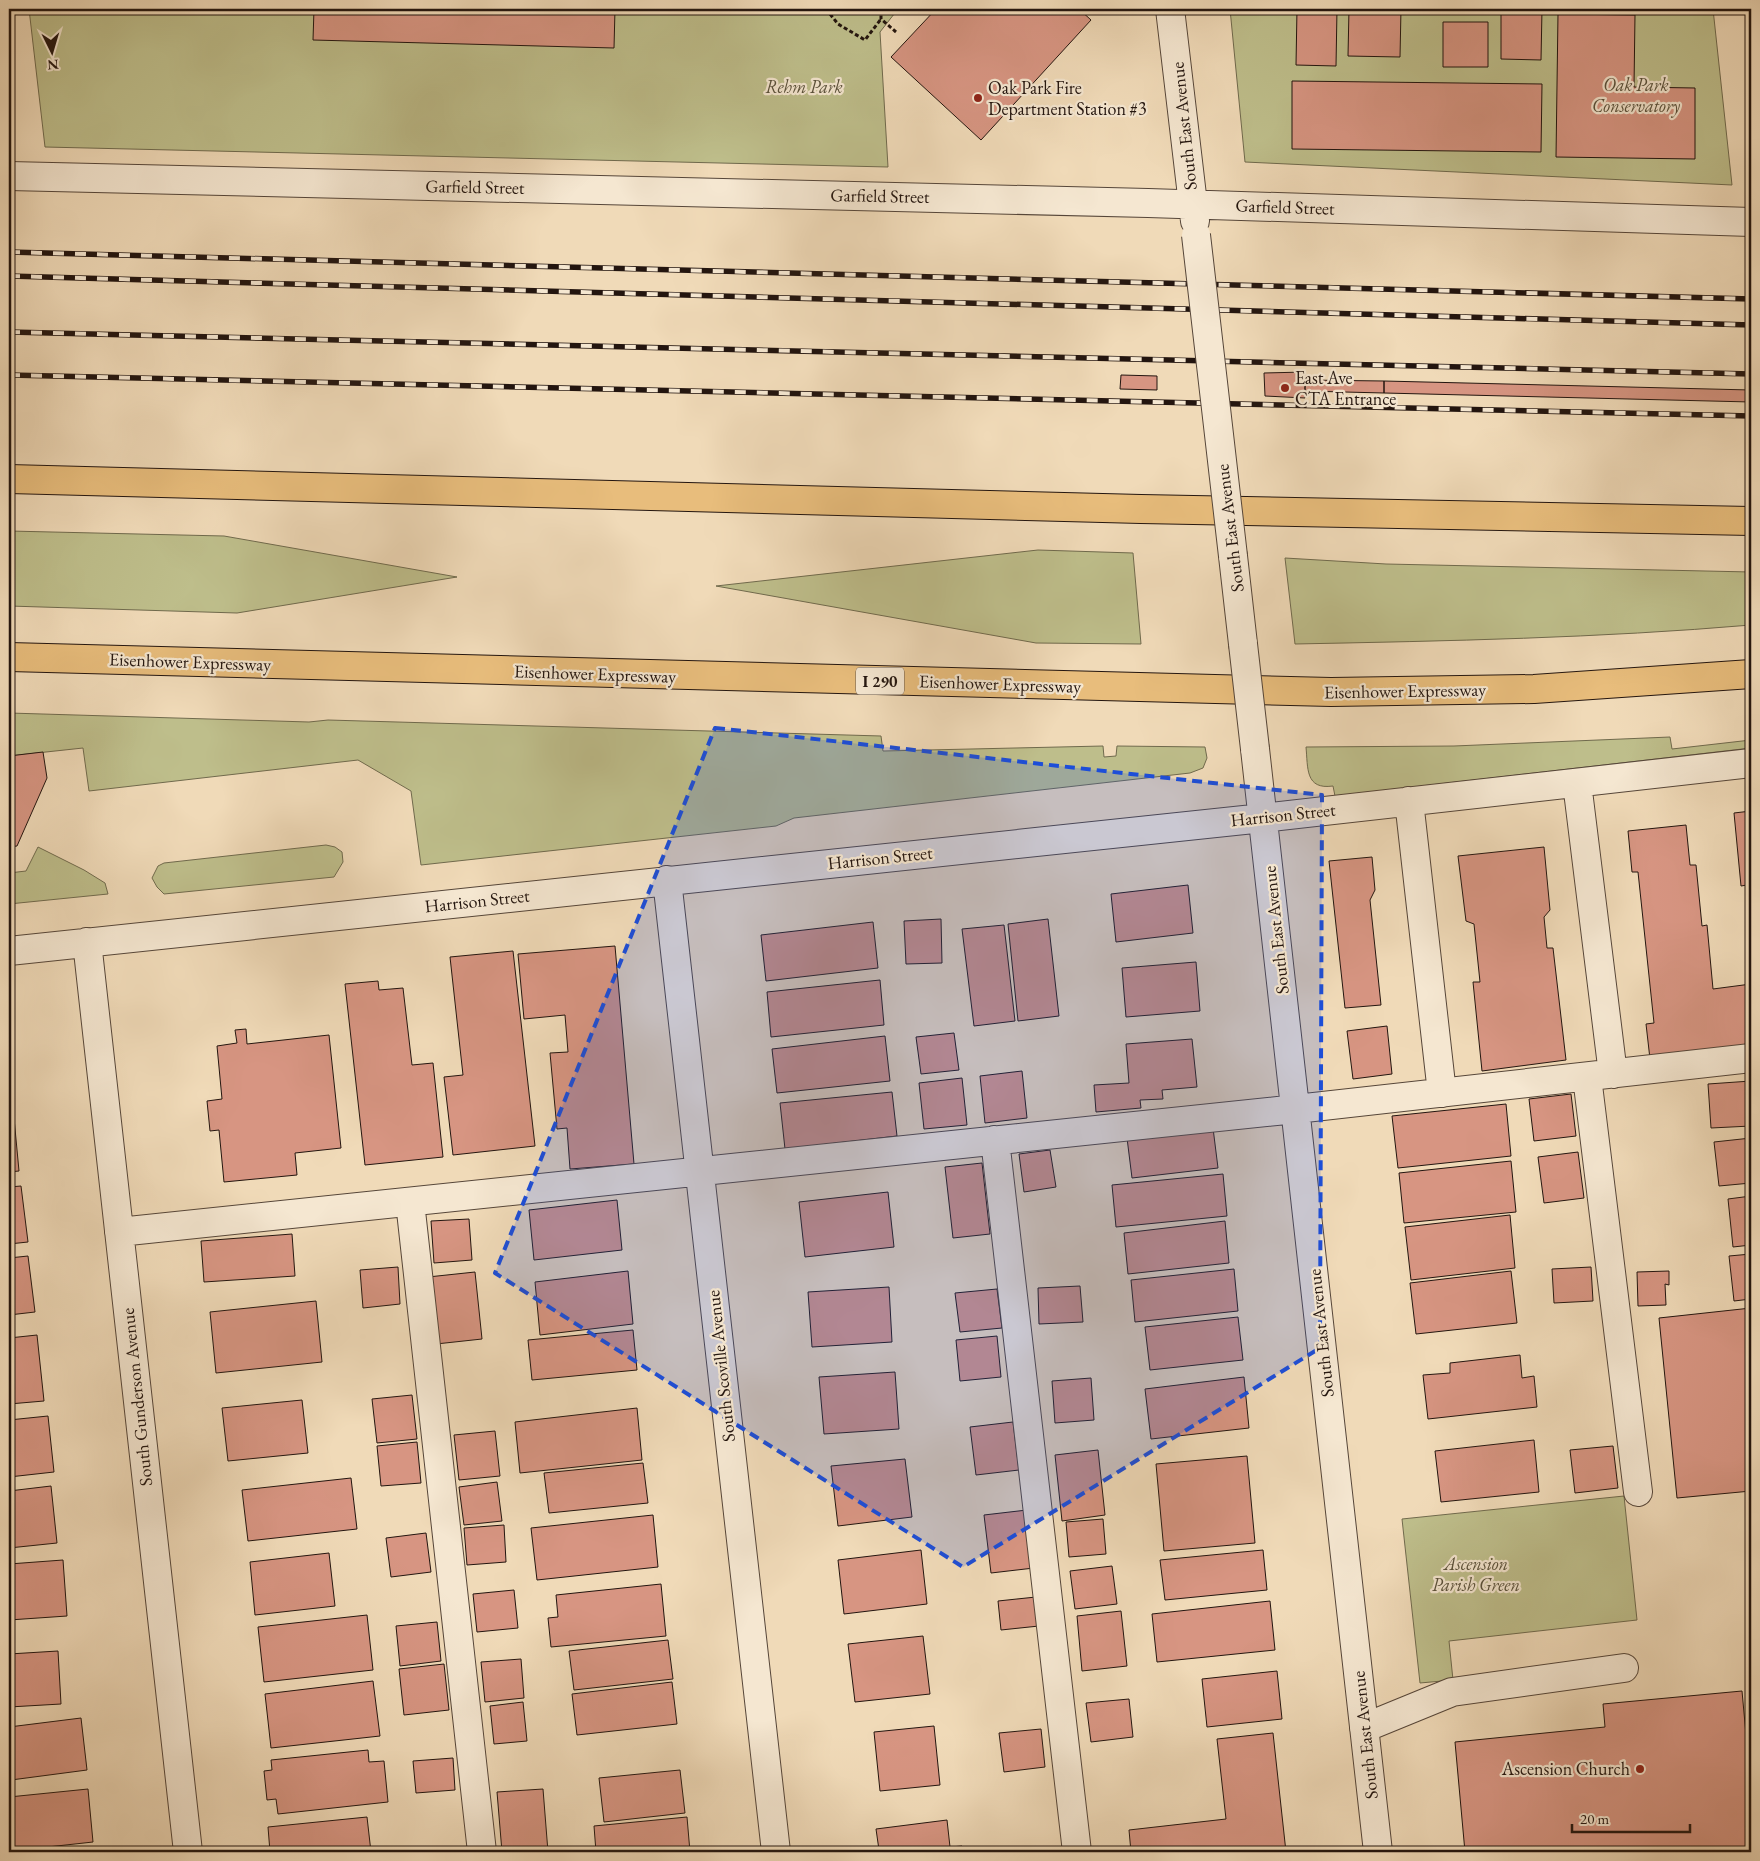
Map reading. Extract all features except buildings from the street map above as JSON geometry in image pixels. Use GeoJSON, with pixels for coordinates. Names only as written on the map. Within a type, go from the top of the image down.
{"type":"FeatureCollection","features":[{"type":"Feature","properties":{"kind":"highway"},"geometry":{"type":"LineString","coordinates":[[9,479],[410,488],[1141,510],[1751,521]]}},
{"type":"Feature","properties":{"kind":"highway","name":"Eisenhower Expressway"},"geometry":{"type":"LineString","coordinates":[[9,657],[1331,692],[1534,689],[1751,674]]}},
{"type":"Feature","properties":{"kind":"street","name":"South East Avenue"},"geometry":{"type":"LineString","coordinates":[[1170,9],[1296,1109],[1378,1852]]}},
{"type":"Feature","properties":{"kind":"street","name":"Garfield Street"},"geometry":{"type":"LineString","coordinates":[[9,176],[1193,204],[1751,222]]}},
{"type":"Feature","properties":{"kind":"street","name":"Harrison Street"},"geometry":{"type":"LineString","coordinates":[[9,951],[1263,818],[1751,764]]}},
{"type":"Feature","properties":{"kind":"street"},"geometry":{"type":"LineString","coordinates":[[1577,782],[1600,1075],[1638,1492]]}},
{"type":"Feature","properties":{"kind":"street"},"geometry":{"type":"LineString","coordinates":[[1409,801],[1442,1093]]}},
{"type":"Feature","properties":{"kind":"street","name":"South Scoville Avenue"},"geometry":{"type":"LineString","coordinates":[[667,880],[776,1852]]}},
{"type":"Feature","properties":{"kind":"street","name":"South Gunderson Avenue"},"geometry":{"type":"LineString","coordinates":[[87,942],[188,1852]]}},
{"type":"Feature","properties":{"kind":"street"},"geometry":{"type":"LineString","coordinates":[[119,1232],[1296,1109],[1751,1058]]}},
{"type":"Feature","properties":{"kind":"street"},"geometry":{"type":"LineString","coordinates":[[995,1140],[1077,1852]]}},
{"type":"Feature","properties":{"kind":"street"},"geometry":{"type":"LineString","coordinates":[[410,1202],[482,1852]]}},
{"type":"Feature","properties":{"kind":"street"},"geometry":{"type":"LineString","coordinates":[[1364,1728],[1452,1692],[1624,1668]]}},
{"type":"Feature","properties":{"kind":"path"},"geometry":{"type":"LineString","coordinates":[[826,9],[838,24],[865,40],[881,19],[881,9]]}},
{"type":"Feature","properties":{"kind":"path"},"geometry":{"type":"LineString","coordinates":[[881,19],[896,32]]}},
{"type":"Feature","properties":{"kind":"highlighted area"},"geometry":{"type":"Polygon","coordinates":[[[715,728],[1322,795],[1320,1348],[963,1567],[495,1273],[715,728]]]}},
{"type":"Feature","properties":{"kind":"green space","name":"Rehm Park"},"geometry":{"type":"Polygon","coordinates":[[[29,9],[898,9],[880,32],[888,167],[45,147],[29,9]]]}},
{"type":"Feature","properties":{"kind":"green space","name":"Oak Park Conservatory"},"geometry":{"type":"Polygon","coordinates":[[[1230,9],[1713,9],[1732,185],[1245,162],[1230,9]]]}},
{"type":"Feature","properties":{"kind":"green space"},"geometry":{"type":"Polygon","coordinates":[[[9,531],[224,536],[457,577],[237,613],[9,606],[9,531]]]}},
{"type":"Feature","properties":{"kind":"green space"},"geometry":{"type":"Polygon","coordinates":[[[1038,550],[1133,553],[1141,644],[1036,643],[716,586],[1038,550]]]}},
{"type":"Feature","properties":{"kind":"green space"},"geometry":{"type":"Polygon","coordinates":[[[1285,558],[1386,564],[1751,572],[1751,625],[1580,636],[1295,644],[1285,558]]]}},
{"type":"Feature","properties":{"kind":"green space"},"geometry":{"type":"Polygon","coordinates":[[[9,713],[881,736],[883,751],[1103,746],[1104,757],[1116,756],[1117,746],[1205,747],[1207,758],[1203,768],[1190,773],[794,818],[776,826],[421,865],[411,791],[358,760],[89,791],[83,748],[9,756],[9,713]]]}},
{"type":"Feature","properties":{"kind":"green space"},"geometry":{"type":"Polygon","coordinates":[[[1670,737],[1672,749],[1751,740],[1751,748],[1335,796],[1333,786],[1317,785],[1310,776],[1306,747],[1454,746],[1670,737]]]}},
{"type":"Feature","properties":{"kind":"green space"},"geometry":{"type":"Polygon","coordinates":[[[326,845],[335,847],[342,852],[343,862],[334,877],[164,894],[152,878],[158,866],[164,863],[326,845]]]}},
{"type":"Feature","properties":{"kind":"green space"},"geometry":{"type":"Polygon","coordinates":[[[38,847],[84,870],[105,883],[108,894],[9,904],[9,873],[26,871],[38,847]]]}},
{"type":"Feature","properties":{"kind":"green space","name":"Ascension Parish Green"},"geometry":{"type":"Polygon","coordinates":[[[1624,1496],[1637,1620],[1449,1641],[1453,1680],[1420,1683],[1402,1519],[1624,1496]]]}},
{"type":"Feature","properties":{"kind":"railway"},"geometry":{"type":"LineString","coordinates":[[9,252],[1751,299]]}},
{"type":"Feature","properties":{"kind":"railway"},"geometry":{"type":"LineString","coordinates":[[9,276],[1751,325]]}},
{"type":"Feature","properties":{"kind":"railway"},"geometry":{"type":"LineString","coordinates":[[9,332],[1751,374]]}},
{"type":"Feature","properties":{"kind":"railway"},"geometry":{"type":"LineString","coordinates":[[9,375],[1751,416]]}},
{"type":"Feature","properties":{"kind":"place","name":"Oak Park Fire Department Station #3"},"geometry":{"type":"Point","coordinates":[978,98]}},
{"type":"Feature","properties":{"kind":"place","name":"East Ave CTA Entrance"},"geometry":{"type":"Point","coordinates":[1285,388]}},
{"type":"Feature","properties":{"kind":"place","name":"Ascension Church"},"geometry":{"type":"Point","coordinates":[1640,1769]}}]}
